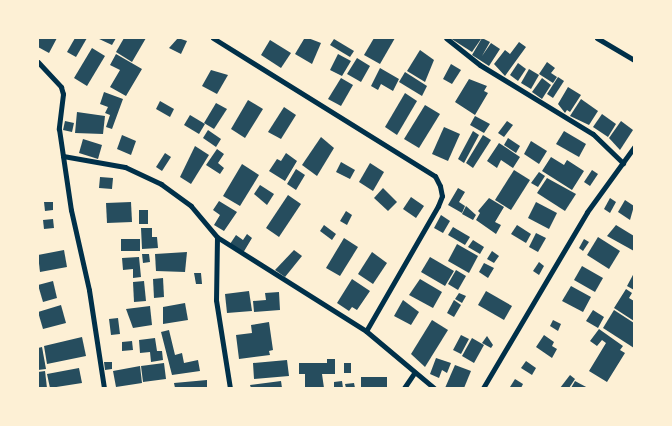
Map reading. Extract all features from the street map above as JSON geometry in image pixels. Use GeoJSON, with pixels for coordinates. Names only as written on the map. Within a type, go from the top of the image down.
{"type":"FeatureCollection","features":[{"type":"Feature","properties":{"kind":"street"},"geometry":{"type":"LineString","coordinates":[[213,38],[435,176],[442,196],[438,206],[366,331]]}},
{"type":"Feature","properties":{"kind":"street"},"geometry":{"type":"LineString","coordinates":[[446,38],[480,66],[593,134],[623,163]]}},
{"type":"Feature","properties":{"kind":"street"},"geometry":{"type":"LineString","coordinates":[[597,38],[634,60]]}},
{"type":"Feature","properties":{"kind":"street"},"geometry":{"type":"LineString","coordinates":[[38,62],[61,87],[59,129],[76,236],[90,290],[104,388]]}},
{"type":"Feature","properties":{"kind":"street"},"geometry":{"type":"LineString","coordinates":[[483,388],[587,212],[634,150]]}},
{"type":"Feature","properties":{"kind":"street"},"geometry":{"type":"LineString","coordinates":[[63,156],[125,168],[161,184],[191,206],[217,237],[366,331],[434,388]]}},
{"type":"Feature","properties":{"kind":"street"},"geometry":{"type":"LineString","coordinates":[[217,237],[216,300],[230,388]]}},
{"type":"Feature","properties":{"kind":"street"},"geometry":{"type":"LineString","coordinates":[[404,388],[414,373]]}},
{"type":"Feature","properties":{"kind":"building"},"geometry":{"type":"Polygon","coordinates":[[[38,38],[57,38],[49,53],[38,47],[38,38]]]}},
{"type":"Feature","properties":{"kind":"building"},"geometry":{"type":"Polygon","coordinates":[[[75,38],[87,38],[76,57],[67,52],[75,38]]]}},
{"type":"Feature","properties":{"kind":"building"},"geometry":{"type":"Polygon","coordinates":[[[97,38],[116,38],[112,45],[97,38]]]}},
{"type":"Feature","properties":{"kind":"building"},"geometry":{"type":"Polygon","coordinates":[[[124,38],[146,38],[132,62],[116,52],[124,38]]]}},
{"type":"Feature","properties":{"kind":"building"},"geometry":{"type":"Polygon","coordinates":[[[178,38],[187,41],[181,54],[169,48],[178,38]]]}},
{"type":"Feature","properties":{"kind":"building"},"geometry":{"type":"Polygon","coordinates":[[[308,38],[321,43],[312,64],[295,54],[304,39],[308,38]]]}},
{"type":"Feature","properties":{"kind":"building"},"geometry":{"type":"Polygon","coordinates":[[[374,38],[395,38],[380,64],[364,55],[374,38]]]}},
{"type":"Feature","properties":{"kind":"building"},"geometry":{"type":"Polygon","coordinates":[[[450,38],[479,38],[481,39],[472,52],[450,38]]]}},
{"type":"Feature","properties":{"kind":"building"},"geometry":{"type":"Polygon","coordinates":[[[482,38],[490,42],[482,56],[491,43],[500,49],[489,66],[472,55],[482,38]]]}},
{"type":"Feature","properties":{"kind":"building"},"geometry":{"type":"Polygon","coordinates":[[[334,39],[354,51],[350,57],[330,45],[334,39]]]}},
{"type":"Feature","properties":{"kind":"building"},"geometry":{"type":"Polygon","coordinates":[[[270,40],[291,53],[281,68],[261,55],[270,40]]]}},
{"type":"Feature","properties":{"kind":"building"},"geometry":{"type":"Polygon","coordinates":[[[519,42],[526,47],[505,76],[494,64],[505,50],[510,54],[519,42]]]}},
{"type":"Feature","properties":{"kind":"building"},"geometry":{"type":"Polygon","coordinates":[[[92,48],[105,56],[87,86],[74,78],[92,48]]]}},
{"type":"Feature","properties":{"kind":"building"},"geometry":{"type":"Polygon","coordinates":[[[420,50],[434,60],[425,82],[407,71],[420,50]]]}},
{"type":"Feature","properties":{"kind":"building"},"geometry":{"type":"Polygon","coordinates":[[[116,54],[142,69],[126,96],[110,87],[120,70],[110,65],[116,54]]]}},
{"type":"Feature","properties":{"kind":"building"},"geometry":{"type":"Polygon","coordinates":[[[338,54],[351,61],[342,76],[330,70],[338,54]]]}},
{"type":"Feature","properties":{"kind":"building"},"geometry":{"type":"Polygon","coordinates":[[[357,58],[370,66],[361,82],[347,74],[357,58]]]}},
{"type":"Feature","properties":{"kind":"building"},"geometry":{"type":"Polygon","coordinates":[[[547,62],[555,68],[551,73],[557,77],[553,83],[539,74],[547,62]]]}},
{"type":"Feature","properties":{"kind":"building"},"geometry":{"type":"Polygon","coordinates":[[[518,63],[526,69],[518,81],[510,75],[518,63]]]}},
{"type":"Feature","properties":{"kind":"building"},"geometry":{"type":"Polygon","coordinates":[[[451,64],[461,70],[452,84],[443,79],[451,64]]]}},
{"type":"Feature","properties":{"kind":"building"},"geometry":{"type":"Polygon","coordinates":[[[380,68],[399,79],[393,91],[381,84],[378,90],[371,86],[380,68]]]}},
{"type":"Feature","properties":{"kind":"building"},"geometry":{"type":"Polygon","coordinates":[[[529,69],[539,75],[531,89],[521,83],[529,69]]]}},
{"type":"Feature","properties":{"kind":"building"},"geometry":{"type":"Polygon","coordinates":[[[211,70],[228,75],[217,94],[202,86],[211,70]]]}},
{"type":"Feature","properties":{"kind":"building"},"geometry":{"type":"Polygon","coordinates":[[[405,72],[427,86],[422,96],[399,82],[405,72]]]}},
{"type":"Feature","properties":{"kind":"building"},"geometry":{"type":"Polygon","coordinates":[[[558,77],[564,81],[553,98],[547,94],[558,77]]]}},
{"type":"Feature","properties":{"kind":"building"},"geometry":{"type":"Polygon","coordinates":[[[341,78],[353,85],[341,106],[328,99],[341,78]]]}},
{"type":"Feature","properties":{"kind":"building"},"geometry":{"type":"Polygon","coordinates":[[[542,78],[551,85],[542,99],[532,92],[542,78]]]}},
{"type":"Feature","properties":{"kind":"building"},"geometry":{"type":"Polygon","coordinates":[[[469,79],[487,86],[484,91],[488,93],[475,115],[455,102],[469,79]]]}},
{"type":"Feature","properties":{"kind":"building"},"geometry":{"type":"Polygon","coordinates":[[[568,87],[581,95],[570,112],[567,110],[565,113],[558,104],[568,87]]]}},
{"type":"Feature","properties":{"kind":"building"},"geometry":{"type":"Polygon","coordinates":[[[104,92],[123,99],[112,129],[106,127],[110,115],[105,113],[108,107],[100,104],[104,92]]]}},
{"type":"Feature","properties":{"kind":"building"},"geometry":{"type":"Polygon","coordinates":[[[405,93],[417,101],[397,135],[385,127],[405,93]]]}},
{"type":"Feature","properties":{"kind":"building"},"geometry":{"type":"Polygon","coordinates":[[[581,99],[598,111],[589,125],[570,116],[581,99]]]}},
{"type":"Feature","properties":{"kind":"building"},"geometry":{"type":"Polygon","coordinates":[[[248,100],[263,109],[245,138],[231,129],[248,100]]]}},
{"type":"Feature","properties":{"kind":"building"},"geometry":{"type":"Polygon","coordinates":[[[160,101],[174,109],[170,117],[156,109],[160,101]]]}},
{"type":"Feature","properties":{"kind":"building"},"geometry":{"type":"Polygon","coordinates":[[[216,103],[227,109],[214,129],[204,123],[216,103]]]}},
{"type":"Feature","properties":{"kind":"building"},"geometry":{"type":"Polygon","coordinates":[[[425,105],[440,114],[419,148],[404,139],[425,105]]]}},
{"type":"Feature","properties":{"kind":"building"},"geometry":{"type":"Polygon","coordinates":[[[284,107],[296,115],[281,139],[268,132],[284,107]]]}},
{"type":"Feature","properties":{"kind":"building"},"geometry":{"type":"Polygon","coordinates":[[[77,112],[105,116],[103,134],[75,133],[77,112]]]}},
{"type":"Feature","properties":{"kind":"building"},"geometry":{"type":"Polygon","coordinates":[[[602,114],[616,124],[608,137],[593,127],[602,114]]]}},
{"type":"Feature","properties":{"kind":"building"},"geometry":{"type":"Polygon","coordinates":[[[190,115],[205,124],[199,134],[184,125],[190,115]]]}},
{"type":"Feature","properties":{"kind":"building"},"geometry":{"type":"Polygon","coordinates":[[[475,116],[490,124],[484,133],[470,125],[475,116]]]}},
{"type":"Feature","properties":{"kind":"building"},"geometry":{"type":"Polygon","coordinates":[[[65,121],[74,123],[72,132],[63,130],[65,121]]]}},
{"type":"Feature","properties":{"kind":"building"},"geometry":{"type":"Polygon","coordinates":[[[507,121],[513,125],[504,137],[498,133],[507,121]]]}},
{"type":"Feature","properties":{"kind":"building"},"geometry":{"type":"Polygon","coordinates":[[[621,121],[633,130],[620,150],[609,138],[621,121]]]}},
{"type":"Feature","properties":{"kind":"building"},"geometry":{"type":"Polygon","coordinates":[[[444,127],[460,134],[448,161],[432,154],[444,127]]]}},
{"type":"Feature","properties":{"kind":"building"},"geometry":{"type":"Polygon","coordinates":[[[208,130],[221,139],[216,147],[203,138],[208,130]]]}},
{"type":"Feature","properties":{"kind":"building"},"geometry":{"type":"Polygon","coordinates":[[[473,131],[479,135],[464,163],[458,159],[473,131]]]}},
{"type":"Feature","properties":{"kind":"building"},"geometry":{"type":"Polygon","coordinates":[[[564,131],[586,144],[579,157],[556,144],[564,131]]]}},
{"type":"Feature","properties":{"kind":"building"},"geometry":{"type":"Polygon","coordinates":[[[122,135],[136,141],[131,155],[117,149],[122,135]]]}},
{"type":"Feature","properties":{"kind":"building"},"geometry":{"type":"Polygon","coordinates":[[[483,135],[491,140],[473,168],[466,163],[483,135]]]}},
{"type":"Feature","properties":{"kind":"building"},"geometry":{"type":"Polygon","coordinates":[[[321,137],[334,148],[317,176],[302,165],[321,137]]]}},
{"type":"Feature","properties":{"kind":"building"},"geometry":{"type":"Polygon","coordinates":[[[508,138],[520,146],[516,153],[504,145],[508,138]]]}},
{"type":"Feature","properties":{"kind":"building"},"geometry":{"type":"Polygon","coordinates":[[[83,139],[102,145],[98,159],[79,153],[83,139]]]}},
{"type":"Feature","properties":{"kind":"building"},"geometry":{"type":"Polygon","coordinates":[[[531,141],[547,151],[539,164],[524,154],[531,141]]]}},
{"type":"Feature","properties":{"kind":"building"},"geometry":{"type":"Polygon","coordinates":[[[499,143],[520,157],[513,168],[501,160],[497,168],[487,161],[499,143]]]}},
{"type":"Feature","properties":{"kind":"building"},"geometry":{"type":"Polygon","coordinates":[[[195,146],[209,155],[191,184],[180,177],[195,146]]]}},
{"type":"Feature","properties":{"kind":"building"},"geometry":{"type":"Polygon","coordinates":[[[217,149],[224,154],[218,163],[224,168],[220,174],[206,165],[217,149]]]}},
{"type":"Feature","properties":{"kind":"building"},"geometry":{"type":"Polygon","coordinates":[[[165,153],[171,157],[162,171],[156,167],[165,153]]]}},
{"type":"Feature","properties":{"kind":"building"},"geometry":{"type":"Polygon","coordinates":[[[286,153],[297,161],[285,181],[269,171],[277,159],[281,161],[286,153]]]}},
{"type":"Feature","properties":{"kind":"building"},"geometry":{"type":"Polygon","coordinates":[[[551,157],[564,165],[567,160],[584,171],[572,190],[542,171],[551,157]]]}},
{"type":"Feature","properties":{"kind":"building"},"geometry":{"type":"Polygon","coordinates":[[[341,162],[355,170],[350,179],[336,172],[341,162]]]}},
{"type":"Feature","properties":{"kind":"building"},"geometry":{"type":"Polygon","coordinates":[[[370,163],[384,172],[373,191],[359,182],[370,163]]]}},
{"type":"Feature","properties":{"kind":"building"},"geometry":{"type":"Polygon","coordinates":[[[242,164],[259,175],[240,206],[223,196],[242,164]]]}},
{"type":"Feature","properties":{"kind":"building"},"geometry":{"type":"Polygon","coordinates":[[[296,169],[305,175],[296,190],[287,184],[296,169]]]}},
{"type":"Feature","properties":{"kind":"building"},"geometry":{"type":"Polygon","coordinates":[[[514,170],[530,180],[511,210],[495,200],[514,170]]]}},
{"type":"Feature","properties":{"kind":"building"},"geometry":{"type":"Polygon","coordinates":[[[592,170],[598,174],[590,186],[584,182],[592,170]]]}},
{"type":"Feature","properties":{"kind":"building"},"geometry":{"type":"Polygon","coordinates":[[[539,172],[545,176],[538,187],[531,183],[539,172]]]}},
{"type":"Feature","properties":{"kind":"building"},"geometry":{"type":"Polygon","coordinates":[[[100,177],[113,178],[112,189],[99,188],[100,177]]]}},
{"type":"Feature","properties":{"kind":"building"},"geometry":{"type":"Polygon","coordinates":[[[547,178],[576,194],[565,211],[537,193],[547,178]]]}},
{"type":"Feature","properties":{"kind":"building"},"geometry":{"type":"Polygon","coordinates":[[[260,185],[274,194],[267,205],[254,194],[260,185]]]}},
{"type":"Feature","properties":{"kind":"building"},"geometry":{"type":"Polygon","coordinates":[[[383,188],[397,202],[388,211],[374,198],[383,188]]]}},
{"type":"Feature","properties":{"kind":"building"},"geometry":{"type":"Polygon","coordinates":[[[458,188],[465,192],[459,202],[465,206],[462,213],[448,205],[458,188]]]}},
{"type":"Feature","properties":{"kind":"building"},"geometry":{"type":"Polygon","coordinates":[[[288,195],[301,204],[279,237],[266,228],[288,195]]]}},
{"type":"Feature","properties":{"kind":"building"},"geometry":{"type":"Polygon","coordinates":[[[411,197],[424,206],[416,218],[403,209],[411,197]]]}},
{"type":"Feature","properties":{"kind":"building"},"geometry":{"type":"Polygon","coordinates":[[[489,198],[504,207],[495,222],[501,225],[496,234],[476,220],[480,213],[478,211],[489,198]]]}},
{"type":"Feature","properties":{"kind":"building"},"geometry":{"type":"Polygon","coordinates":[[[610,198],[616,202],[610,213],[604,209],[610,198]]]}},
{"type":"Feature","properties":{"kind":"building"},"geometry":{"type":"Polygon","coordinates":[[[625,200],[634,206],[630,220],[618,212],[625,200]]]}},
{"type":"Feature","properties":{"kind":"building"},"geometry":{"type":"Polygon","coordinates":[[[219,201],[237,212],[224,231],[214,225],[220,215],[213,210],[219,201]]]}},
{"type":"Feature","properties":{"kind":"building"},"geometry":{"type":"Polygon","coordinates":[[[44,202],[53,202],[53,210],[45,211],[44,202]]]}},
{"type":"Feature","properties":{"kind":"building"},"geometry":{"type":"Polygon","coordinates":[[[131,202],[132,222],[107,223],[106,203],[131,202]]]}},
{"type":"Feature","properties":{"kind":"building"},"geometry":{"type":"Polygon","coordinates":[[[536,202],[557,213],[549,229],[528,218],[536,202]]]}},
{"type":"Feature","properties":{"kind":"building"},"geometry":{"type":"Polygon","coordinates":[[[466,206],[476,215],[473,220],[462,214],[466,206]]]}},
{"type":"Feature","properties":{"kind":"building"},"geometry":{"type":"Polygon","coordinates":[[[139,210],[148,210],[148,224],[139,224],[139,210]]]}},
{"type":"Feature","properties":{"kind":"building"},"geometry":{"type":"Polygon","coordinates":[[[346,211],[352,215],[347,225],[340,221],[346,211]]]}},
{"type":"Feature","properties":{"kind":"building"},"geometry":{"type":"Polygon","coordinates":[[[441,215],[450,221],[443,233],[434,228],[441,215]]]}},
{"type":"Feature","properties":{"kind":"building"},"geometry":{"type":"Polygon","coordinates":[[[53,219],[54,228],[44,229],[43,220],[53,219]]]}},
{"type":"Feature","properties":{"kind":"building"},"geometry":{"type":"Polygon","coordinates":[[[324,225],[336,234],[332,240],[320,231],[324,225]]]}},
{"type":"Feature","properties":{"kind":"building"},"geometry":{"type":"Polygon","coordinates":[[[517,225],[531,234],[526,243],[511,234],[517,225]]]}},
{"type":"Feature","properties":{"kind":"building"},"geometry":{"type":"Polygon","coordinates":[[[616,225],[634,236],[634,251],[607,236],[616,225]]]}},
{"type":"Feature","properties":{"kind":"building"},"geometry":{"type":"Polygon","coordinates":[[[453,227],[470,237],[465,245],[448,235],[453,227]]]}},
{"type":"Feature","properties":{"kind":"building"},"geometry":{"type":"Polygon","coordinates":[[[141,228],[152,228],[152,237],[157,237],[158,248],[142,249],[141,228]]]}},
{"type":"Feature","properties":{"kind":"building"},"geometry":{"type":"Polygon","coordinates":[[[536,233],[546,238],[538,252],[529,247],[536,233]]]}},
{"type":"Feature","properties":{"kind":"building"},"geometry":{"type":"Polygon","coordinates":[[[247,234],[252,238],[243,253],[230,244],[236,235],[243,240],[247,234]]]}},
{"type":"Feature","properties":{"kind":"building"},"geometry":{"type":"Polygon","coordinates":[[[598,237],[620,251],[609,269],[587,255],[598,237]]]}},
{"type":"Feature","properties":{"kind":"building"},"geometry":{"type":"Polygon","coordinates":[[[344,238],[358,247],[340,276],[326,268],[344,238]]]}},
{"type":"Feature","properties":{"kind":"building"},"geometry":{"type":"Polygon","coordinates":[[[121,239],[140,239],[140,251],[121,251],[121,239]]]}},
{"type":"Feature","properties":{"kind":"building"},"geometry":{"type":"Polygon","coordinates":[[[584,239],[589,242],[583,251],[579,248],[584,239]]]}},
{"type":"Feature","properties":{"kind":"building"},"geometry":{"type":"Polygon","coordinates":[[[473,240],[484,247],[480,254],[468,247],[473,240]]]}},
{"type":"Feature","properties":{"kind":"building"},"geometry":{"type":"Polygon","coordinates":[[[457,244],[478,256],[469,273],[448,261],[457,244]]]}},
{"type":"Feature","properties":{"kind":"building"},"geometry":{"type":"Polygon","coordinates":[[[64,250],[67,267],[40,272],[38,255],[64,250]]]}},
{"type":"Feature","properties":{"kind":"building"},"geometry":{"type":"Polygon","coordinates":[[[294,250],[302,256],[285,277],[275,270],[294,250]]]}},
{"type":"Feature","properties":{"kind":"building"},"geometry":{"type":"Polygon","coordinates":[[[492,251],[499,256],[494,263],[487,259],[492,251]]]}},
{"type":"Feature","properties":{"kind":"building"},"geometry":{"type":"Polygon","coordinates":[[[187,252],[185,272],[156,271],[155,254],[187,252]]]}},
{"type":"Feature","properties":{"kind":"building"},"geometry":{"type":"Polygon","coordinates":[[[372,252],[387,263],[373,284],[358,274],[372,252]]]}},
{"type":"Feature","properties":{"kind":"building"},"geometry":{"type":"Polygon","coordinates":[[[142,254],[149,254],[150,262],[143,263],[142,254]]]}},
{"type":"Feature","properties":{"kind":"building"},"geometry":{"type":"Polygon","coordinates":[[[139,257],[141,277],[133,278],[133,269],[123,270],[122,258],[139,257]]]}},
{"type":"Feature","properties":{"kind":"building"},"geometry":{"type":"Polygon","coordinates":[[[430,257],[454,271],[445,286],[421,272],[430,257]]]}},
{"type":"Feature","properties":{"kind":"building"},"geometry":{"type":"Polygon","coordinates":[[[539,262],[544,266],[539,275],[533,271],[539,262]]]}},
{"type":"Feature","properties":{"kind":"building"},"geometry":{"type":"Polygon","coordinates":[[[484,263],[494,268],[488,278],[479,272],[484,263]]]}},
{"type":"Feature","properties":{"kind":"building"},"geometry":{"type":"Polygon","coordinates":[[[582,266],[603,278],[595,292],[574,280],[582,266]]]}},
{"type":"Feature","properties":{"kind":"building"},"geometry":{"type":"Polygon","coordinates":[[[456,270],[466,276],[458,290],[448,284],[456,270]]]}},
{"type":"Feature","properties":{"kind":"building"},"geometry":{"type":"Polygon","coordinates":[[[194,273],[201,273],[202,284],[196,284],[194,273]]]}},
{"type":"Feature","properties":{"kind":"building"},"geometry":{"type":"Polygon","coordinates":[[[634,273],[634,290],[627,286],[634,273]]]}},
{"type":"Feature","properties":{"kind":"building"},"geometry":{"type":"Polygon","coordinates":[[[163,278],[164,297],[154,298],[153,279],[163,278]]]}},
{"type":"Feature","properties":{"kind":"building"},"geometry":{"type":"Polygon","coordinates":[[[352,279],[370,291],[357,310],[352,307],[349,311],[337,303],[352,279]]]}},
{"type":"Feature","properties":{"kind":"building"},"geometry":{"type":"Polygon","coordinates":[[[420,279],[442,292],[433,308],[409,295],[420,279]]]}},
{"type":"Feature","properties":{"kind":"building"},"geometry":{"type":"Polygon","coordinates":[[[53,281],[57,298],[43,302],[38,285],[53,281]]]}},
{"type":"Feature","properties":{"kind":"building"},"geometry":{"type":"Polygon","coordinates":[[[144,281],[146,301],[134,302],[133,282],[144,281]]]}},
{"type":"Feature","properties":{"kind":"building"},"geometry":{"type":"Polygon","coordinates":[[[571,286],[591,297],[583,312],[562,301],[571,286]]]}},
{"type":"Feature","properties":{"kind":"building"},"geometry":{"type":"Polygon","coordinates":[[[626,289],[632,293],[629,298],[634,301],[634,321],[614,308],[626,289]]]}},
{"type":"Feature","properties":{"kind":"building"},"geometry":{"type":"Polygon","coordinates":[[[249,291],[252,311],[227,313],[225,294],[249,291]]]}},
{"type":"Feature","properties":{"kind":"building"},"geometry":{"type":"Polygon","coordinates":[[[486,291],[512,306],[504,320],[478,305],[486,291]]]}},
{"type":"Feature","properties":{"kind":"building"},"geometry":{"type":"Polygon","coordinates":[[[279,292],[280,310],[254,312],[253,301],[266,300],[265,293],[279,292]]]}},
{"type":"Feature","properties":{"kind":"building"},"geometry":{"type":"Polygon","coordinates":[[[459,293],[466,296],[462,303],[455,299],[459,293]]]}},
{"type":"Feature","properties":{"kind":"building"},"geometry":{"type":"Polygon","coordinates":[[[403,300],[419,312],[411,325],[394,316],[403,300]]]}},
{"type":"Feature","properties":{"kind":"building"},"geometry":{"type":"Polygon","coordinates":[[[454,300],[461,305],[454,317],[447,313],[454,300]]]}},
{"type":"Feature","properties":{"kind":"building"},"geometry":{"type":"Polygon","coordinates":[[[185,303],[188,320],[163,324],[163,307],[185,303]]]}},
{"type":"Feature","properties":{"kind":"building"},"geometry":{"type":"Polygon","coordinates":[[[61,305],[66,323],[43,329],[38,312],[61,305]]]}},
{"type":"Feature","properties":{"kind":"building"},"geometry":{"type":"Polygon","coordinates":[[[150,306],[152,325],[133,328],[126,309],[150,306]]]}},
{"type":"Feature","properties":{"kind":"building"},"geometry":{"type":"Polygon","coordinates":[[[593,310],[604,317],[598,328],[586,321],[593,310]]]}},
{"type":"Feature","properties":{"kind":"building"},"geometry":{"type":"Polygon","coordinates":[[[614,310],[634,323],[634,348],[603,328],[614,310]]]}},
{"type":"Feature","properties":{"kind":"building"},"geometry":{"type":"Polygon","coordinates":[[[118,318],[120,334],[111,335],[109,319],[118,318]]]}},
{"type":"Feature","properties":{"kind":"building"},"geometry":{"type":"Polygon","coordinates":[[[432,320],[448,330],[425,367],[411,354],[432,320]]]}},
{"type":"Feature","properties":{"kind":"building"},"geometry":{"type":"Polygon","coordinates":[[[553,320],[561,324],[558,331],[550,326],[553,320]]]}},
{"type":"Feature","properties":{"kind":"building"},"geometry":{"type":"Polygon","coordinates":[[[269,322],[273,350],[269,351],[270,355],[239,359],[236,335],[252,333],[251,325],[269,322]]]}},
{"type":"Feature","properties":{"kind":"building"},"geometry":{"type":"Polygon","coordinates":[[[599,329],[623,346],[620,350],[625,353],[607,382],[589,371],[606,343],[602,340],[597,346],[590,341],[599,329]]]}},
{"type":"Feature","properties":{"kind":"building"},"geometry":{"type":"Polygon","coordinates":[[[169,330],[175,355],[182,353],[184,363],[198,360],[200,371],[172,375],[161,332],[169,330]]]}},
{"type":"Feature","properties":{"kind":"building"},"geometry":{"type":"Polygon","coordinates":[[[461,335],[469,339],[461,354],[453,350],[461,335]]]}},
{"type":"Feature","properties":{"kind":"building"},"geometry":{"type":"Polygon","coordinates":[[[544,335],[554,342],[552,346],[557,349],[552,358],[536,347],[544,335]]]}},
{"type":"Feature","properties":{"kind":"building"},"geometry":{"type":"Polygon","coordinates":[[[487,336],[493,345],[491,348],[482,343],[487,336]]]}},
{"type":"Feature","properties":{"kind":"building"},"geometry":{"type":"Polygon","coordinates":[[[82,337],[86,356],[47,364],[44,346],[82,337]]]}},
{"type":"Feature","properties":{"kind":"building"},"geometry":{"type":"Polygon","coordinates":[[[155,338],[157,351],[162,351],[163,360],[151,362],[150,352],[140,353],[139,340],[155,338]]]}},
{"type":"Feature","properties":{"kind":"building"},"geometry":{"type":"Polygon","coordinates":[[[472,338],[484,345],[474,363],[462,356],[472,338]]]}},
{"type":"Feature","properties":{"kind":"building"},"geometry":{"type":"Polygon","coordinates":[[[132,341],[133,350],[122,351],[122,342],[132,341]]]}},
{"type":"Feature","properties":{"kind":"building"},"geometry":{"type":"Polygon","coordinates":[[[42,347],[46,369],[38,370],[38,348],[42,347]]]}},
{"type":"Feature","properties":{"kind":"building"},"geometry":{"type":"Polygon","coordinates":[[[436,358],[451,363],[447,373],[442,370],[439,378],[430,374],[436,358]]]}},
{"type":"Feature","properties":{"kind":"building"},"geometry":{"type":"Polygon","coordinates":[[[327,359],[335,359],[335,374],[322,374],[324,388],[305,388],[305,374],[299,374],[299,363],[327,363],[327,359]]]}},
{"type":"Feature","properties":{"kind":"building"},"geometry":{"type":"Polygon","coordinates":[[[287,360],[289,376],[254,379],[253,363],[287,360]]]}},
{"type":"Feature","properties":{"kind":"building"},"geometry":{"type":"Polygon","coordinates":[[[526,361],[536,368],[532,375],[521,368],[526,361]]]}},
{"type":"Feature","properties":{"kind":"building"},"geometry":{"type":"Polygon","coordinates":[[[104,362],[112,362],[112,369],[105,370],[104,362]]]}},
{"type":"Feature","properties":{"kind":"building"},"geometry":{"type":"Polygon","coordinates":[[[164,363],[166,379],[143,382],[141,366],[164,363]]]}},
{"type":"Feature","properties":{"kind":"building"},"geometry":{"type":"Polygon","coordinates":[[[344,363],[351,363],[351,373],[344,373],[344,363]]]}},
{"type":"Feature","properties":{"kind":"building"},"geometry":{"type":"Polygon","coordinates":[[[455,365],[471,371],[464,388],[445,388],[455,365]]]}},
{"type":"Feature","properties":{"kind":"building"},"geometry":{"type":"Polygon","coordinates":[[[140,366],[142,383],[116,387],[113,371],[140,366]]]}},
{"type":"Feature","properties":{"kind":"building"},"geometry":{"type":"Polygon","coordinates":[[[79,368],[82,383],[50,388],[47,374],[79,368]]]}},
{"type":"Feature","properties":{"kind":"building"},"geometry":{"type":"Polygon","coordinates":[[[45,371],[47,388],[38,388],[38,372],[45,371]]]}},
{"type":"Feature","properties":{"kind":"building"},"geometry":{"type":"Polygon","coordinates":[[[570,375],[575,379],[569,388],[560,388],[570,375]]]}},
{"type":"Feature","properties":{"kind":"building"},"geometry":{"type":"Polygon","coordinates":[[[361,377],[387,377],[387,388],[361,388],[361,377]]]}},
{"type":"Feature","properties":{"kind":"building"},"geometry":{"type":"Polygon","coordinates":[[[515,379],[523,384],[521,388],[510,387],[515,379]]]}},
{"type":"Feature","properties":{"kind":"building"},"geometry":{"type":"Polygon","coordinates":[[[207,380],[207,388],[175,388],[174,383],[207,380]]]}},
{"type":"Feature","properties":{"kind":"building"},"geometry":{"type":"Polygon","coordinates":[[[281,381],[282,388],[251,388],[250,385],[281,381]]]}},
{"type":"Feature","properties":{"kind":"building"},"geometry":{"type":"Polygon","coordinates":[[[342,381],[343,388],[334,388],[334,382],[342,381]]]}},
{"type":"Feature","properties":{"kind":"building"},"geometry":{"type":"Polygon","coordinates":[[[575,381],[588,388],[571,388],[575,381]]]}},
{"type":"Feature","properties":{"kind":"building"},"geometry":{"type":"Polygon","coordinates":[[[354,383],[355,388],[346,388],[345,384],[354,383]]]}}]}
